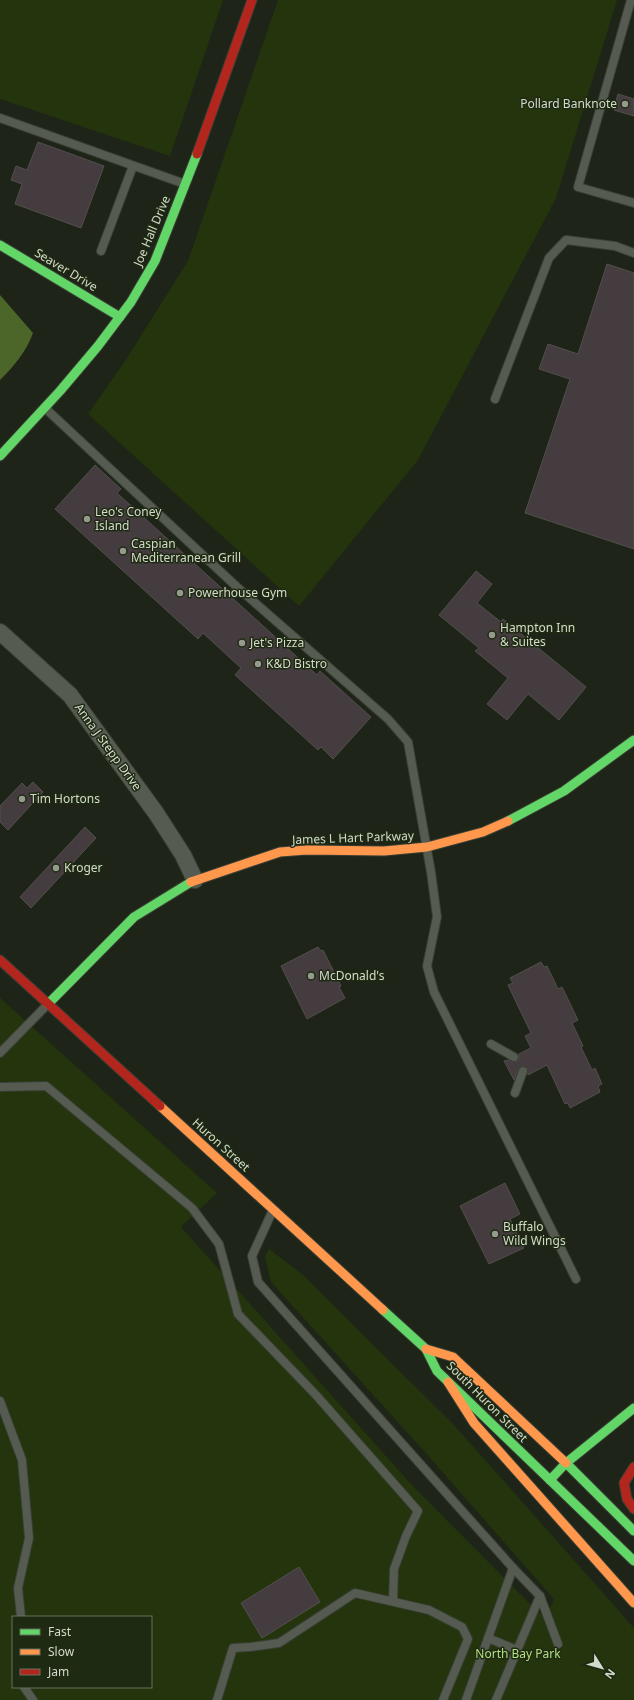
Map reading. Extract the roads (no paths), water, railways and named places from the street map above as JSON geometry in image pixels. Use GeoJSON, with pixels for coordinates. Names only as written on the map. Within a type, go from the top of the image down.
{"type":"FeatureCollection","features":[{"type":"Feature","properties":{"kind":"main road","name":"Joe Hall Drive"},"geometry":{"type":"LineString","coordinates":[[0,456],[45,408],[98,346],[131,302],[155,261],[185,184],[252,0]]}},
{"type":"Feature","properties":{"kind":"main road","name":"Seaver Drive"},"geometry":{"type":"LineString","coordinates":[[0,245],[120,317]]}},
{"type":"Feature","properties":{"kind":"main road","name":"James L Hart Parkway"},"geometry":{"type":"LineString","coordinates":[[48,1004],[134,917],[196,880],[280,852],[307,850],[384,851],[427,847],[483,832],[527,812],[564,791],[634,740]]}},
{"type":"Feature","properties":{"kind":"main road","name":"Huron Street"},"geometry":{"type":"LineString","coordinates":[[0,960],[426,1349]]}},
{"type":"Feature","properties":{"kind":"main road","name":"South Huron Street"},"geometry":{"type":"LineString","coordinates":[[426,1349],[437,1371],[634,1561]]}},
{"type":"Feature","properties":{"kind":"main road","name":"South Huron Street"},"geometry":{"type":"LineString","coordinates":[[426,1349],[453,1357],[566,1463],[634,1531]]}},
{"type":"Feature","properties":{"kind":"main road"},"geometry":{"type":"LineString","coordinates":[[448,1382],[474,1423],[634,1603]]}},
{"type":"Feature","properties":{"kind":"main road"},"geometry":{"type":"LineString","coordinates":[[550,1480],[566,1463],[634,1408]]}},
{"type":"Feature","properties":{"kind":"main road"},"geometry":{"type":"LineString","coordinates":[[634,1467],[624,1483],[627,1499],[634,1509]]}},
{"type":"Feature","properties":{"kind":"street","name":"Anna J Stepp Drive"},"geometry":{"type":"LineString","coordinates":[[0,632],[70,695],[156,813],[183,855],[196,880]]}},
{"type":"Feature","properties":{"kind":"lane"},"geometry":{"type":"LineString","coordinates":[[631,0],[578,187],[634,203]]}},
{"type":"Feature","properties":{"kind":"lane"},"geometry":{"type":"LineString","coordinates":[[0,118],[185,184]]}},
{"type":"Feature","properties":{"kind":"lane"},"geometry":{"type":"LineString","coordinates":[[101,251],[133,166]]}},
{"type":"Feature","properties":{"kind":"lane"},"geometry":{"type":"LineString","coordinates":[[495,399],[549,258],[566,240],[615,246],[634,253]]}},
{"type":"Feature","properties":{"kind":"lane"},"geometry":{"type":"LineString","coordinates":[[45,408],[237,587],[388,719],[408,742],[427,847],[437,917],[427,966],[434,992],[576,1278]]}},
{"type":"Feature","properties":{"kind":"lane"},"geometry":{"type":"LineString","coordinates":[[0,1053],[48,1004]]}},
{"type":"Feature","properties":{"kind":"lane"},"geometry":{"type":"LineString","coordinates":[[491,1044],[514,1056]]}},
{"type":"Feature","properties":{"kind":"lane"},"geometry":{"type":"LineString","coordinates":[[515,1093],[523,1071]]}},
{"type":"Feature","properties":{"kind":"lane"},"geometry":{"type":"LineString","coordinates":[[0,1088],[46,1086],[192,1208],[219,1244],[238,1314],[316,1395],[418,1511],[406,1536],[394,1569],[393,1601]]}},
{"type":"Feature","properties":{"kind":"lane"},"geometry":{"type":"LineString","coordinates":[[274,1209],[252,1256],[258,1282],[513,1568],[540,1596],[558,1644]]}},
{"type":"Feature","properties":{"kind":"lane"},"geometry":{"type":"LineString","coordinates":[[0,1401],[22,1460],[29,1538],[18,1588],[21,1616]]}},
{"type":"Feature","properties":{"kind":"lane"},"geometry":{"type":"LineString","coordinates":[[466,1700],[513,1568]]}},
{"type":"Feature","properties":{"kind":"lane"},"geometry":{"type":"LineString","coordinates":[[217,1700],[233,1648],[279,1643],[355,1593],[429,1610],[452,1620],[462,1627],[468,1639],[443,1700]]}},
{"type":"Feature","properties":{"kind":"lane"},"geometry":{"type":"LineString","coordinates":[[496,1700],[540,1596]]}},
{"type":"Feature","properties":{"kind":"lane"},"geometry":{"type":"LineString","coordinates":[[488,1638],[517,1650]]}},
{"type":"Feature","properties":{"kind":"lane"},"geometry":{"type":"LineString","coordinates":[[25,1688],[33,1700]]}},
{"type":"Feature","properties":{"kind":"place","name":"Pollard Banknote"},"geometry":{"type":"Point","coordinates":[625,104]}},
{"type":"Feature","properties":{"kind":"place","name":"Leo's Coney Island"},"geometry":{"type":"Point","coordinates":[87,519]}},
{"type":"Feature","properties":{"kind":"place","name":"Caspian Mediterranean Grill"},"geometry":{"type":"Point","coordinates":[123,551]}},
{"type":"Feature","properties":{"kind":"place","name":"Powerhouse Gym"},"geometry":{"type":"Point","coordinates":[180,593]}},
{"type":"Feature","properties":{"kind":"place","name":"Hampton Inn & Suites"},"geometry":{"type":"Point","coordinates":[492,635]}},
{"type":"Feature","properties":{"kind":"place","name":"Jet's Pizza"},"geometry":{"type":"Point","coordinates":[242,643]}},
{"type":"Feature","properties":{"kind":"place","name":"K&D Bistro"},"geometry":{"type":"Point","coordinates":[258,664]}},
{"type":"Feature","properties":{"kind":"place","name":"Tim Hortons"},"geometry":{"type":"Point","coordinates":[22,799]}},
{"type":"Feature","properties":{"kind":"place","name":"Kroger"},"geometry":{"type":"Point","coordinates":[56,868]}},
{"type":"Feature","properties":{"kind":"place","name":"McDonald's"},"geometry":{"type":"Point","coordinates":[311,976]}},
{"type":"Feature","properties":{"kind":"place","name":"Buffalo Wild Wings"},"geometry":{"type":"Point","coordinates":[495,1234]}},
{"type":"Feature","properties":{"kind":"park label","name":"North Bay Park"},"geometry":{"type":"Point","coordinates":[518,1654]}}]}
